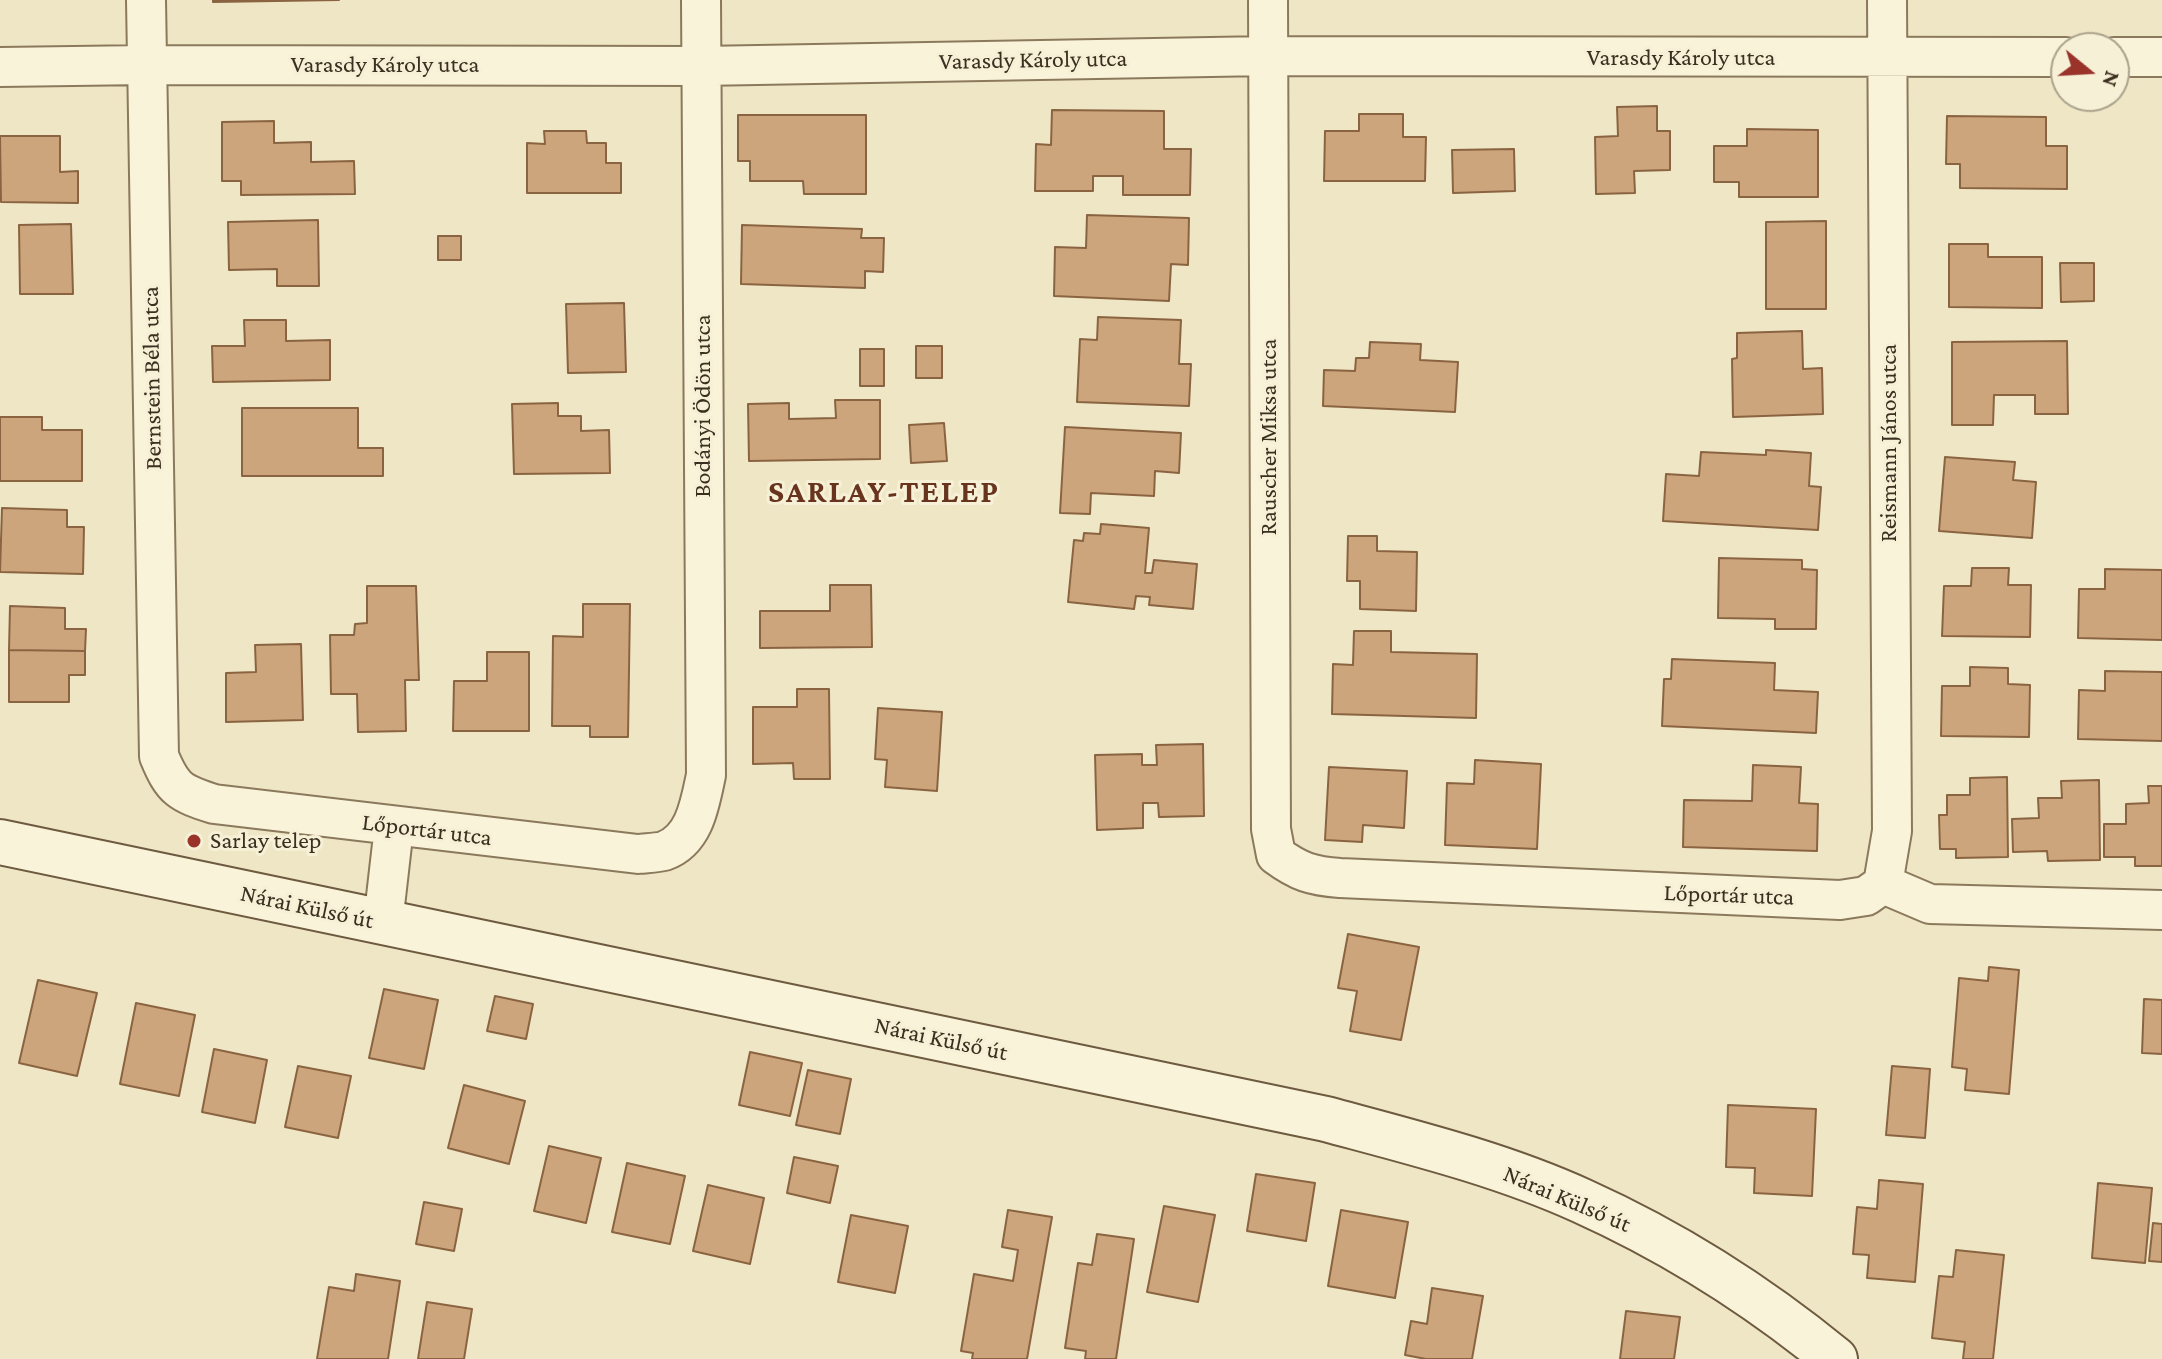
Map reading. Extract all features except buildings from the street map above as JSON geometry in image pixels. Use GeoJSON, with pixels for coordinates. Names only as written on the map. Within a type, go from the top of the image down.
{"type":"FeatureCollection","features":[{"type":"Feature","properties":{"kind":"street","name":"Bernstein Béla utca"},"geometry":{"type":"LineString","coordinates":[[146,0],[159,756]]}},
{"type":"Feature","properties":{"kind":"street","name":"Bodányi Ödön utca"},"geometry":{"type":"LineString","coordinates":[[698,811],[706,775],[701,0]]}},
{"type":"Feature","properties":{"kind":"street","name":"Rauscher Miksa utca"},"geometry":{"type":"LineString","coordinates":[[1268,0],[1271,829],[1276,855],[1291,866]]}},
{"type":"Feature","properties":{"kind":"street","name":"Reismann János utca"},"geometry":{"type":"LineString","coordinates":[[1883,884],[1892,831],[1887,0]]}},
{"type":"Feature","properties":{"kind":"street","name":"Varasdy Károly utca"},"geometry":{"type":"LineString","coordinates":[[0,67],[701,66],[1267,56],[2050,57]]}},
{"type":"Feature","properties":{"kind":"street"},"geometry":{"type":"LineString","coordinates":[[2130,57],[2162,57]]}},
{"type":"Feature","properties":{"kind":"street","name":"Lőportár utca"},"geometry":{"type":"LineString","coordinates":[[159,756],[169,781],[190,796],[214,804],[638,854],[665,850],[685,837],[698,811]]}},
{"type":"Feature","properties":{"kind":"street"},"geometry":{"type":"LineString","coordinates":[[383,923],[394,827]]}},
{"type":"Feature","properties":{"kind":"street","name":"Nárai Külső út"},"geometry":{"type":"LineString","coordinates":[[0,842],[1326,1119],[1413,1143],[1495,1168],[1580,1200],[1673,1247],[1747,1293],[1835,1359]]}},
{"type":"Feature","properties":{"kind":"street","name":"Lőportár utca"},"geometry":{"type":"LineString","coordinates":[[1291,866],[1312,876],[1340,878],[1840,900],[1866,896],[1883,884]]}},
{"type":"Feature","properties":{"kind":"street"},"geometry":{"type":"LineString","coordinates":[[1883,884],[1930,904],[2162,910]]}},
{"type":"Feature","properties":{"kind":"place","name":"Sarlay telep"},"geometry":{"type":"Point","coordinates":[194,841]}},
{"type":"Feature","properties":{"kind":"district","name":"SARLAY-TELEP"},"geometry":{"type":"Point","coordinates":[884,492]}}]}
